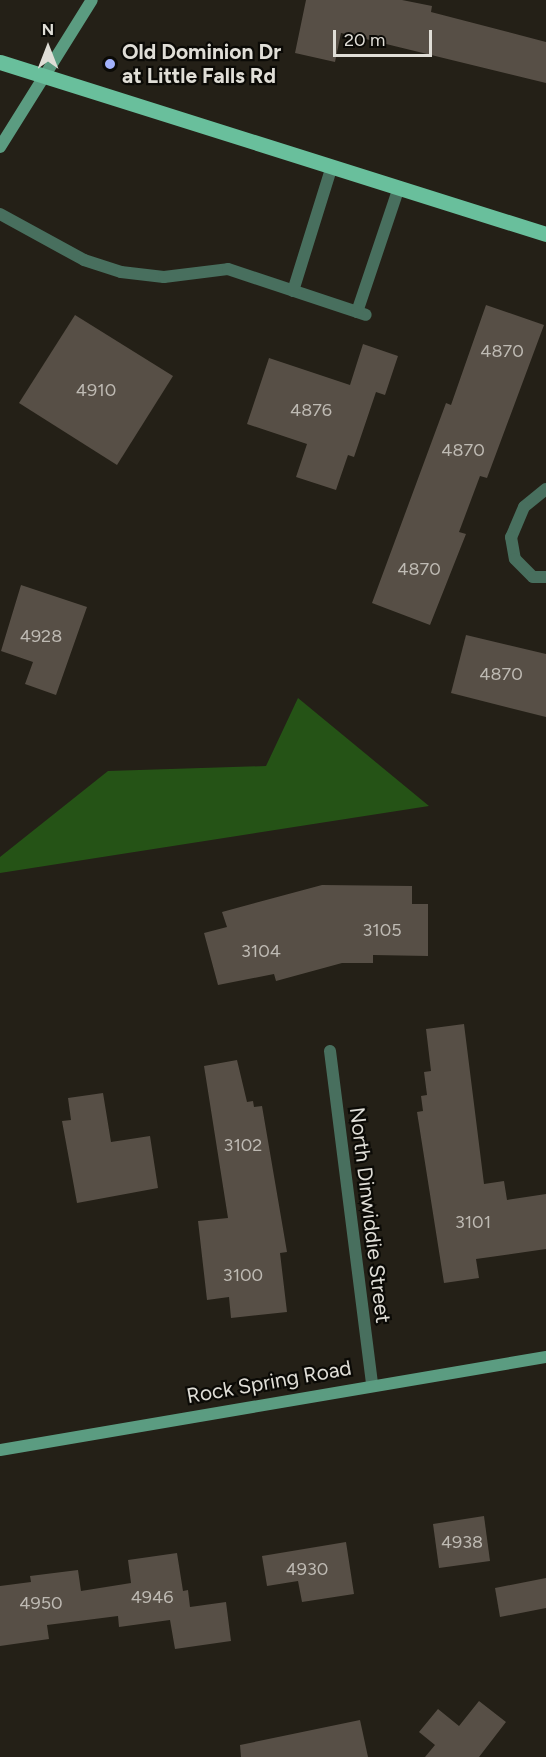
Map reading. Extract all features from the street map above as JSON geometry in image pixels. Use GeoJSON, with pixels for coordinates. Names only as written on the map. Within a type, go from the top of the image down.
{"type":"FeatureCollection","features":[{"type":"Feature","properties":{"kind":"main road"},"geometry":{"type":"LineString","coordinates":[[0,62],[546,234]]}},
{"type":"Feature","properties":{"kind":"street"},"geometry":{"type":"LineString","coordinates":[[0,147],[92,0]]}},
{"type":"Feature","properties":{"kind":"street"},"geometry":{"type":"LineString","coordinates":[[293,291],[332,166]]}},
{"type":"Feature","properties":{"kind":"street"},"geometry":{"type":"LineString","coordinates":[[0,214],[84,260],[121,272],[164,277],[228,269],[361,314],[399,187]]}},
{"type":"Feature","properties":{"kind":"street"},"geometry":{"type":"LineString","coordinates":[[546,489],[524,507],[511,537],[515,559],[532,577],[546,577]]}},
{"type":"Feature","properties":{"kind":"street","name":"North Dinwiddie Street"},"geometry":{"type":"LineString","coordinates":[[330,1051],[372,1384]]}},
{"type":"Feature","properties":{"kind":"street","name":"Rock Spring Road"},"geometry":{"type":"LineString","coordinates":[[0,1450],[372,1384],[546,1357]]}},
{"type":"Feature","properties":{"kind":"green space"},"geometry":{"type":"Polygon","coordinates":[[[298,698],[429,806],[0,873],[0,857],[108,771],[266,766],[298,698]]]}},
{"type":"Feature","properties":{"kind":"building"},"geometry":{"type":"Polygon","coordinates":[[[306,0],[402,0],[432,6],[431,12],[546,42],[546,83],[341,33],[335,62],[295,53],[306,0]]]}},
{"type":"Feature","properties":{"kind":"building"},"geometry":{"type":"Polygon","coordinates":[[[486,305],[544,325],[487,478],[480,476],[459,532],[466,534],[430,625],[372,603],[446,403],[451,405],[486,305]]]}},
{"type":"Feature","properties":{"kind":"building"},"geometry":{"type":"Polygon","coordinates":[[[75,315],[173,376],[117,465],[19,403],[75,315]]]}},
{"type":"Feature","properties":{"kind":"building"},"geometry":{"type":"Polygon","coordinates":[[[363,344],[398,356],[385,395],[376,392],[354,457],[348,455],[336,490],[296,477],[307,444],[247,424],[269,358],[350,385],[363,344]]]}},
{"type":"Feature","properties":{"kind":"building"},"geometry":{"type":"Polygon","coordinates":[[[21,585],[87,607],[56,695],[25,684],[33,662],[1,651],[21,585]]]}},
{"type":"Feature","properties":{"kind":"building"},"geometry":{"type":"Polygon","coordinates":[[[466,635],[546,654],[546,717],[451,693],[466,635]]]}},
{"type":"Feature","properties":{"kind":"building"},"geometry":{"type":"Polygon","coordinates":[[[322,885],[412,886],[412,904],[428,904],[428,956],[373,955],[373,963],[342,963],[276,981],[274,974],[218,985],[204,933],[227,927],[222,912],[322,885]]]}},
{"type":"Feature","properties":{"kind":"building"},"geometry":{"type":"Polygon","coordinates":[[[464,1024],[484,1184],[504,1181],[507,1200],[546,1194],[546,1249],[476,1259],[479,1278],[444,1283],[417,1112],[423,1111],[421,1096],[427,1095],[424,1072],[431,1071],[426,1029],[464,1024]]]}},
{"type":"Feature","properties":{"kind":"building"},"geometry":{"type":"Polygon","coordinates":[[[237,1060],[247,1102],[253,1101],[254,1107],[262,1106],[287,1252],[280,1253],[287,1312],[231,1318],[229,1297],[207,1300],[198,1221],[228,1218],[204,1066],[237,1060]]]}},
{"type":"Feature","properties":{"kind":"building"},"geometry":{"type":"Polygon","coordinates":[[[103,1093],[111,1142],[150,1136],[158,1188],[77,1203],[62,1121],[71,1120],[68,1098],[103,1093]]]}},
{"type":"Feature","properties":{"kind":"building"},"geometry":{"type":"Polygon","coordinates":[[[484,1516],[490,1561],[439,1568],[433,1524],[484,1516]]]}},
{"type":"Feature","properties":{"kind":"building"},"geometry":{"type":"Polygon","coordinates":[[[346,1542],[354,1594],[302,1602],[298,1581],[267,1586],[262,1556],[346,1542]]]}},
{"type":"Feature","properties":{"kind":"building"},"geometry":{"type":"Polygon","coordinates":[[[177,1553],[183,1591],[188,1590],[190,1607],[226,1602],[231,1641],[175,1649],[170,1620],[119,1627],[118,1616],[47,1625],[49,1639],[0,1646],[0,1586],[31,1582],[30,1576],[78,1570],[81,1591],[131,1583],[128,1560],[177,1553]]]}},
{"type":"Feature","properties":{"kind":"building"},"geometry":{"type":"Polygon","coordinates":[[[546,1578],[546,1608],[500,1617],[495,1588],[546,1578]]]}},
{"type":"Feature","properties":{"kind":"building"},"geometry":{"type":"Polygon","coordinates":[[[479,1701],[506,1722],[479,1757],[425,1757],[435,1745],[419,1732],[438,1709],[459,1726],[479,1701]]]}},
{"type":"Feature","properties":{"kind":"building"},"geometry":{"type":"Polygon","coordinates":[[[360,1720],[368,1757],[241,1757],[240,1745],[360,1720]]]}},
{"type":"Feature","properties":{"kind":"place","name":"Old Dominion Dr at Little Falls Rd"},"geometry":{"type":"Point","coordinates":[110,64]}}]}
